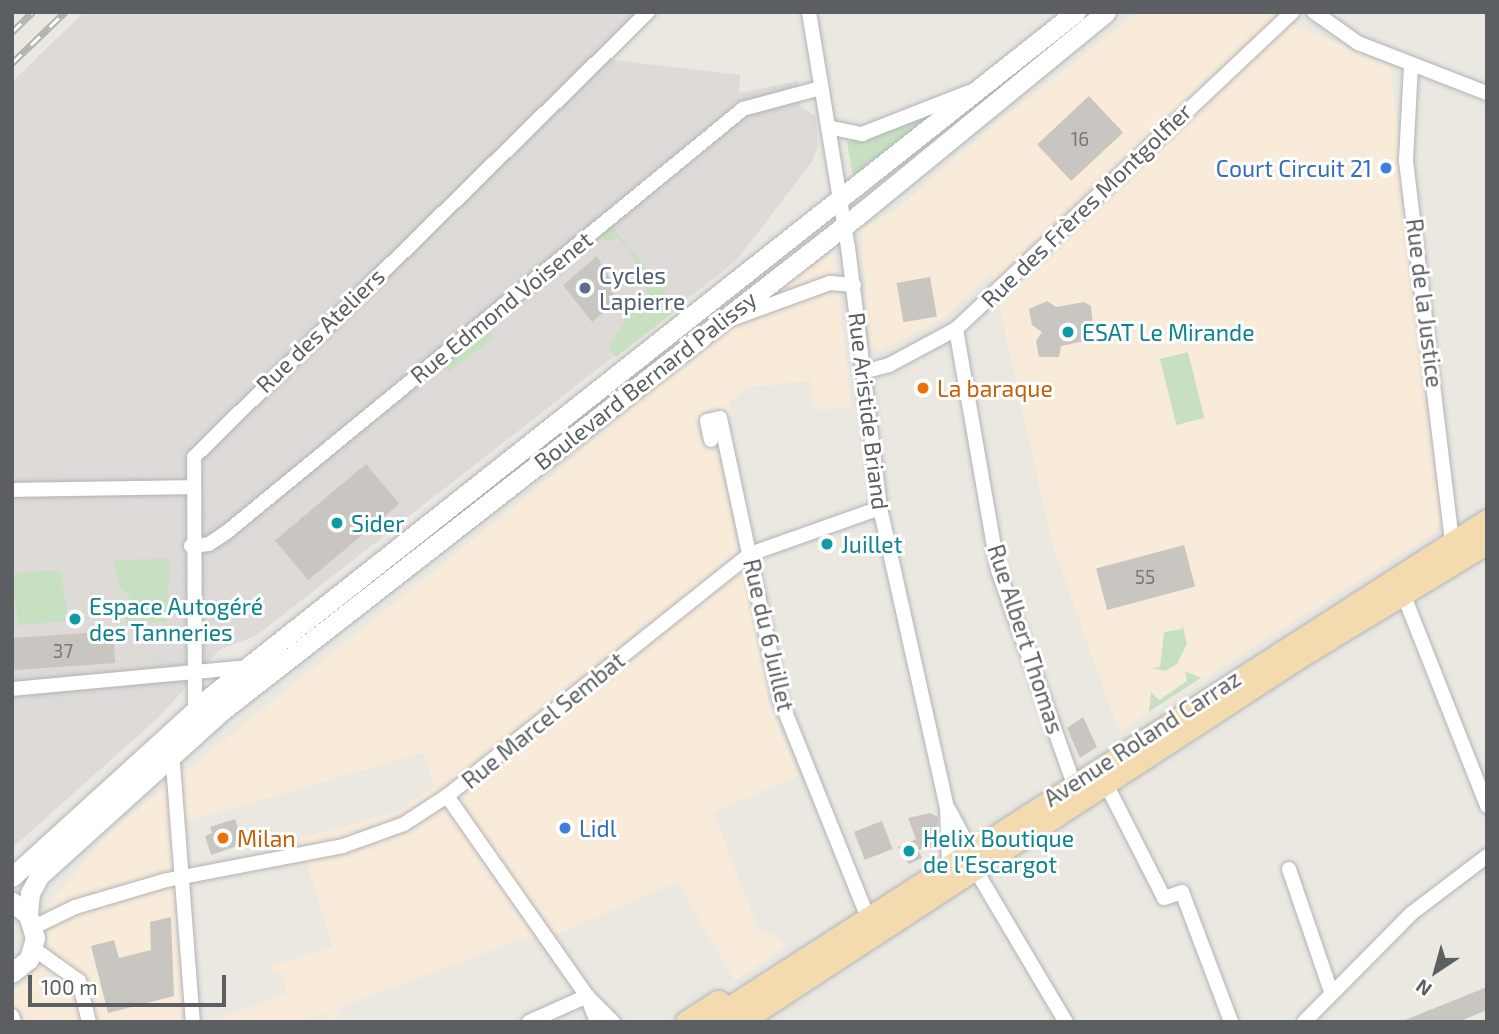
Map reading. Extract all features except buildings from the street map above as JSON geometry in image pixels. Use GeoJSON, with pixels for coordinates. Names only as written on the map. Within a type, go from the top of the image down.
{"type":"FeatureCollection","features":[{"type":"Feature","properties":{"kind":"main road","name":"Boulevard Bernard Palissy"},"geometry":{"type":"LineString","coordinates":[[180,738],[195,710],[247,667],[1076,12]]}},
{"type":"Feature","properties":{"kind":"main road","name":"Boulevard Bernard Palissy"},"geometry":{"type":"LineString","coordinates":[[180,738],[845,226],[1106,12]]}},
{"type":"Feature","properties":{"kind":"main road","name":"Avenue Roland Carraz"},"geometry":{"type":"LineString","coordinates":[[805,966],[945,887],[972,859],[1073,782],[1487,521]]}},
{"type":"Feature","properties":{"kind":"main road","name":"Avenue Roland Carraz"},"geometry":{"type":"LineString","coordinates":[[805,966],[867,915],[949,863],[972,859],[1105,782],[1402,591],[1487,542]]}},
{"type":"Feature","properties":{"kind":"main road"},"geometry":{"type":"LineString","coordinates":[[12,877],[180,738]]}},
{"type":"Feature","properties":{"kind":"main road"},"geometry":{"type":"LineString","coordinates":[[12,974],[34,949],[31,921],[39,876],[180,738]]}},
{"type":"Feature","properties":{"kind":"main road"},"geometry":{"type":"LineString","coordinates":[[12,902],[31,921]]}},
{"type":"Feature","properties":{"kind":"main road"},"geometry":{"type":"LineString","coordinates":[[687,1022],[778,974],[805,966]]}},
{"type":"Feature","properties":{"kind":"main road"},"geometry":{"type":"LineString","coordinates":[[739,1022],[805,966]]}},
{"type":"Feature","properties":{"kind":"main road"},"geometry":{"type":"LineString","coordinates":[[708,1022],[778,974]]}},
{"type":"Feature","properties":{"kind":"street","name":"Rue des Ateliers"},"geometry":{"type":"LineString","coordinates":[[195,710],[191,546],[194,457],[648,12]]}},
{"type":"Feature","properties":{"kind":"street","name":"Rue Aristide Briand"},"geometry":{"type":"LineString","coordinates":[[808,12],[854,285],[880,508],[947,807],[949,863]]}},
{"type":"Feature","properties":{"kind":"street","name":"Rue des Frères Montgolfier"},"geometry":{"type":"LineString","coordinates":[[863,372],[889,365],[956,329],[1292,12]]}},
{"type":"Feature","properties":{"kind":"street"},"geometry":{"type":"LineString","coordinates":[[1314,12],[1336,32],[1411,65],[1487,93]]}},
{"type":"Feature","properties":{"kind":"street","name":"Rue de la Justice"},"geometry":{"type":"LineString","coordinates":[[1411,65],[1406,161],[1452,541]]}},
{"type":"Feature","properties":{"kind":"street","name":"Rue Edmond Voisenet"},"geometry":{"type":"LineString","coordinates":[[191,546],[209,544],[228,531],[743,109],[821,88]]}},
{"type":"Feature","properties":{"kind":"street","name":"Boulevard Bernard Palissy"},"geometry":{"type":"LineString","coordinates":[[828,127],[862,134],[980,88]]}},
{"type":"Feature","properties":{"kind":"street"},"geometry":{"type":"LineString","coordinates":[[719,323],[831,283],[854,285]]}},
{"type":"Feature","properties":{"kind":"street","name":"Rue Albert Thomas"},"geometry":{"type":"LineString","coordinates":[[956,329],[998,570],[1073,782]]}},
{"type":"Feature","properties":{"kind":"street","name":"Rue du 6 Juillet"},"geometry":{"type":"LineString","coordinates":[[711,440],[707,421],[720,418],[780,699],[867,915]]}},
{"type":"Feature","properties":{"kind":"street"},"geometry":{"type":"LineString","coordinates":[[12,490],[193,487]]}},
{"type":"Feature","properties":{"kind":"street","name":"Rue Marcel Sembat"},"geometry":{"type":"LineString","coordinates":[[31,921],[182,877],[364,840],[404,824],[447,796],[750,554],[880,508]]}},
{"type":"Feature","properties":{"kind":"street"},"geometry":{"type":"LineString","coordinates":[[1402,591],[1487,806]]}},
{"type":"Feature","properties":{"kind":"street"},"geometry":{"type":"LineString","coordinates":[[12,689],[247,667]]}},
{"type":"Feature","properties":{"kind":"street"},"geometry":{"type":"LineString","coordinates":[[180,738],[182,877],[193,1022]]}},
{"type":"Feature","properties":{"kind":"street"},"geometry":{"type":"LineString","coordinates":[[1105,782],[1164,898],[1182,892],[1230,1022]]}},
{"type":"Feature","properties":{"kind":"street"},"geometry":{"type":"LineString","coordinates":[[447,796],[587,996],[613,1022]]}},
{"type":"Feature","properties":{"kind":"street","name":"Rue Aristide Briand"},"geometry":{"type":"LineString","coordinates":[[947,807],[972,859],[1066,1022]]}},
{"type":"Feature","properties":{"kind":"street"},"geometry":{"type":"LineString","coordinates":[[1304,1022],[1412,913],[1487,856]]}},
{"type":"Feature","properties":{"kind":"street"},"geometry":{"type":"LineString","coordinates":[[1289,869],[1331,992]]}},
{"type":"Feature","properties":{"kind":"street"},"geometry":{"type":"LineString","coordinates":[[34,949],[79,981],[89,1022]]}},
{"type":"Feature","properties":{"kind":"street"},"geometry":{"type":"LineString","coordinates":[[529,1022],[587,996]]}},
{"type":"Feature","properties":{"kind":"street"},"geometry":{"type":"LineString","coordinates":[[587,996],[597,1022]]}},
{"type":"Feature","properties":{"kind":"street"},"geometry":{"type":"LineString","coordinates":[[12,1016],[14,1022]]}},
{"type":"Feature","properties":{"kind":"shaded area"},"geometry":{"type":"Polygon","coordinates":[[[84,12],[639,12],[603,47],[613,60],[740,75],[739,93],[798,81],[800,106],[816,117],[818,145],[813,160],[736,261],[257,635],[219,650],[161,715],[12,848],[12,82],[84,12]]]}},
{"type":"Feature","properties":{"kind":"shaded area"},"geometry":{"type":"Polygon","coordinates":[[[1138,12],[1266,12],[1390,66],[1445,515],[1434,533],[1119,732],[1052,543],[992,273],[946,316],[881,351],[870,346],[861,229],[899,208],[981,136],[1138,12]]]}},
{"type":"Feature","properties":{"kind":"shaded area"},"geometry":{"type":"Polygon","coordinates":[[[834,249],[851,408],[813,409],[811,381],[748,387],[729,403],[732,416],[695,421],[703,443],[719,454],[769,704],[799,776],[713,812],[759,931],[777,936],[785,947],[735,981],[677,882],[563,932],[527,937],[338,1008],[341,1016],[328,1021],[325,1013],[301,1022],[209,1022],[287,993],[280,971],[272,973],[269,966],[333,947],[299,838],[396,813],[435,786],[423,753],[175,825],[185,1022],[12,1022],[12,991],[31,979],[48,946],[47,906],[110,832],[553,475],[695,351],[834,249]]]}},
{"type":"Feature","properties":{"kind":"green space"},"geometry":{"type":"Polygon","coordinates":[[[930,116],[853,176],[847,142],[930,116]]]}},
{"type":"Feature","properties":{"kind":"green space"},"geometry":{"type":"Polygon","coordinates":[[[611,225],[679,308],[616,357],[608,348],[633,308],[644,311],[647,294],[631,252],[618,238],[608,242],[601,236],[611,225]]]}},
{"type":"Feature","properties":{"kind":"green space"},"geometry":{"type":"Polygon","coordinates":[[[488,330],[494,338],[449,372],[443,364],[488,330]]]}},
{"type":"Feature","properties":{"kind":"green space"},"geometry":{"type":"Polygon","coordinates":[[[1188,352],[1204,418],[1176,425],[1160,359],[1188,352]]]}},
{"type":"Feature","properties":{"kind":"green space"},"geometry":{"type":"Polygon","coordinates":[[[170,558],[167,622],[126,623],[130,597],[120,588],[114,561],[170,558]]]}},
{"type":"Feature","properties":{"kind":"green space"},"geometry":{"type":"Polygon","coordinates":[[[60,570],[69,621],[18,625],[12,573],[60,570]]]}},
{"type":"Feature","properties":{"kind":"green space"},"geometry":{"type":"Polygon","coordinates":[[[1182,623],[1187,644],[1177,664],[1165,671],[1151,668],[1160,667],[1164,632],[1182,629],[1182,623]]]}},
{"type":"Feature","properties":{"kind":"green space"},"geometry":{"type":"Polygon","coordinates":[[[1185,671],[1201,678],[1149,712],[1151,692],[1159,700],[1187,681],[1185,671]]]}},
{"type":"Feature","properties":{"kind":"railway"},"geometry":{"type":"LineString","coordinates":[[12,32],[33,12]]}},
{"type":"Feature","properties":{"kind":"railway"},"geometry":{"type":"LineString","coordinates":[[12,63],[65,12]]}},
{"type":"Feature","properties":{"kind":"place","name":"Court Circuit 21"},"geometry":{"type":"Point","coordinates":[1386,168]}},
{"type":"Feature","properties":{"kind":"place","name":"Cycles Lapierre"},"geometry":{"type":"Point","coordinates":[585,288]}},
{"type":"Feature","properties":{"kind":"place","name":"ESAT Le Mirande"},"geometry":{"type":"Point","coordinates":[1068,332]}},
{"type":"Feature","properties":{"kind":"place","name":"La baraque"},"geometry":{"type":"Point","coordinates":[923,388]}},
{"type":"Feature","properties":{"kind":"place","name":"Sider"},"geometry":{"type":"Point","coordinates":[337,523]}},
{"type":"Feature","properties":{"kind":"place","name":"Juillet"},"geometry":{"type":"Point","coordinates":[827,544]}},
{"type":"Feature","properties":{"kind":"place","name":"Espace Autogéré des Tanneries"},"geometry":{"type":"Point","coordinates":[75,619]}},
{"type":"Feature","properties":{"kind":"place","name":"Lidl"},"geometry":{"type":"Point","coordinates":[565,828]}},
{"type":"Feature","properties":{"kind":"place","name":"Milan"},"geometry":{"type":"Point","coordinates":[223,838]}},
{"type":"Feature","properties":{"kind":"place","name":"Helix Boutique de l'Escargot"},"geometry":{"type":"Point","coordinates":[909,851]}}]}
